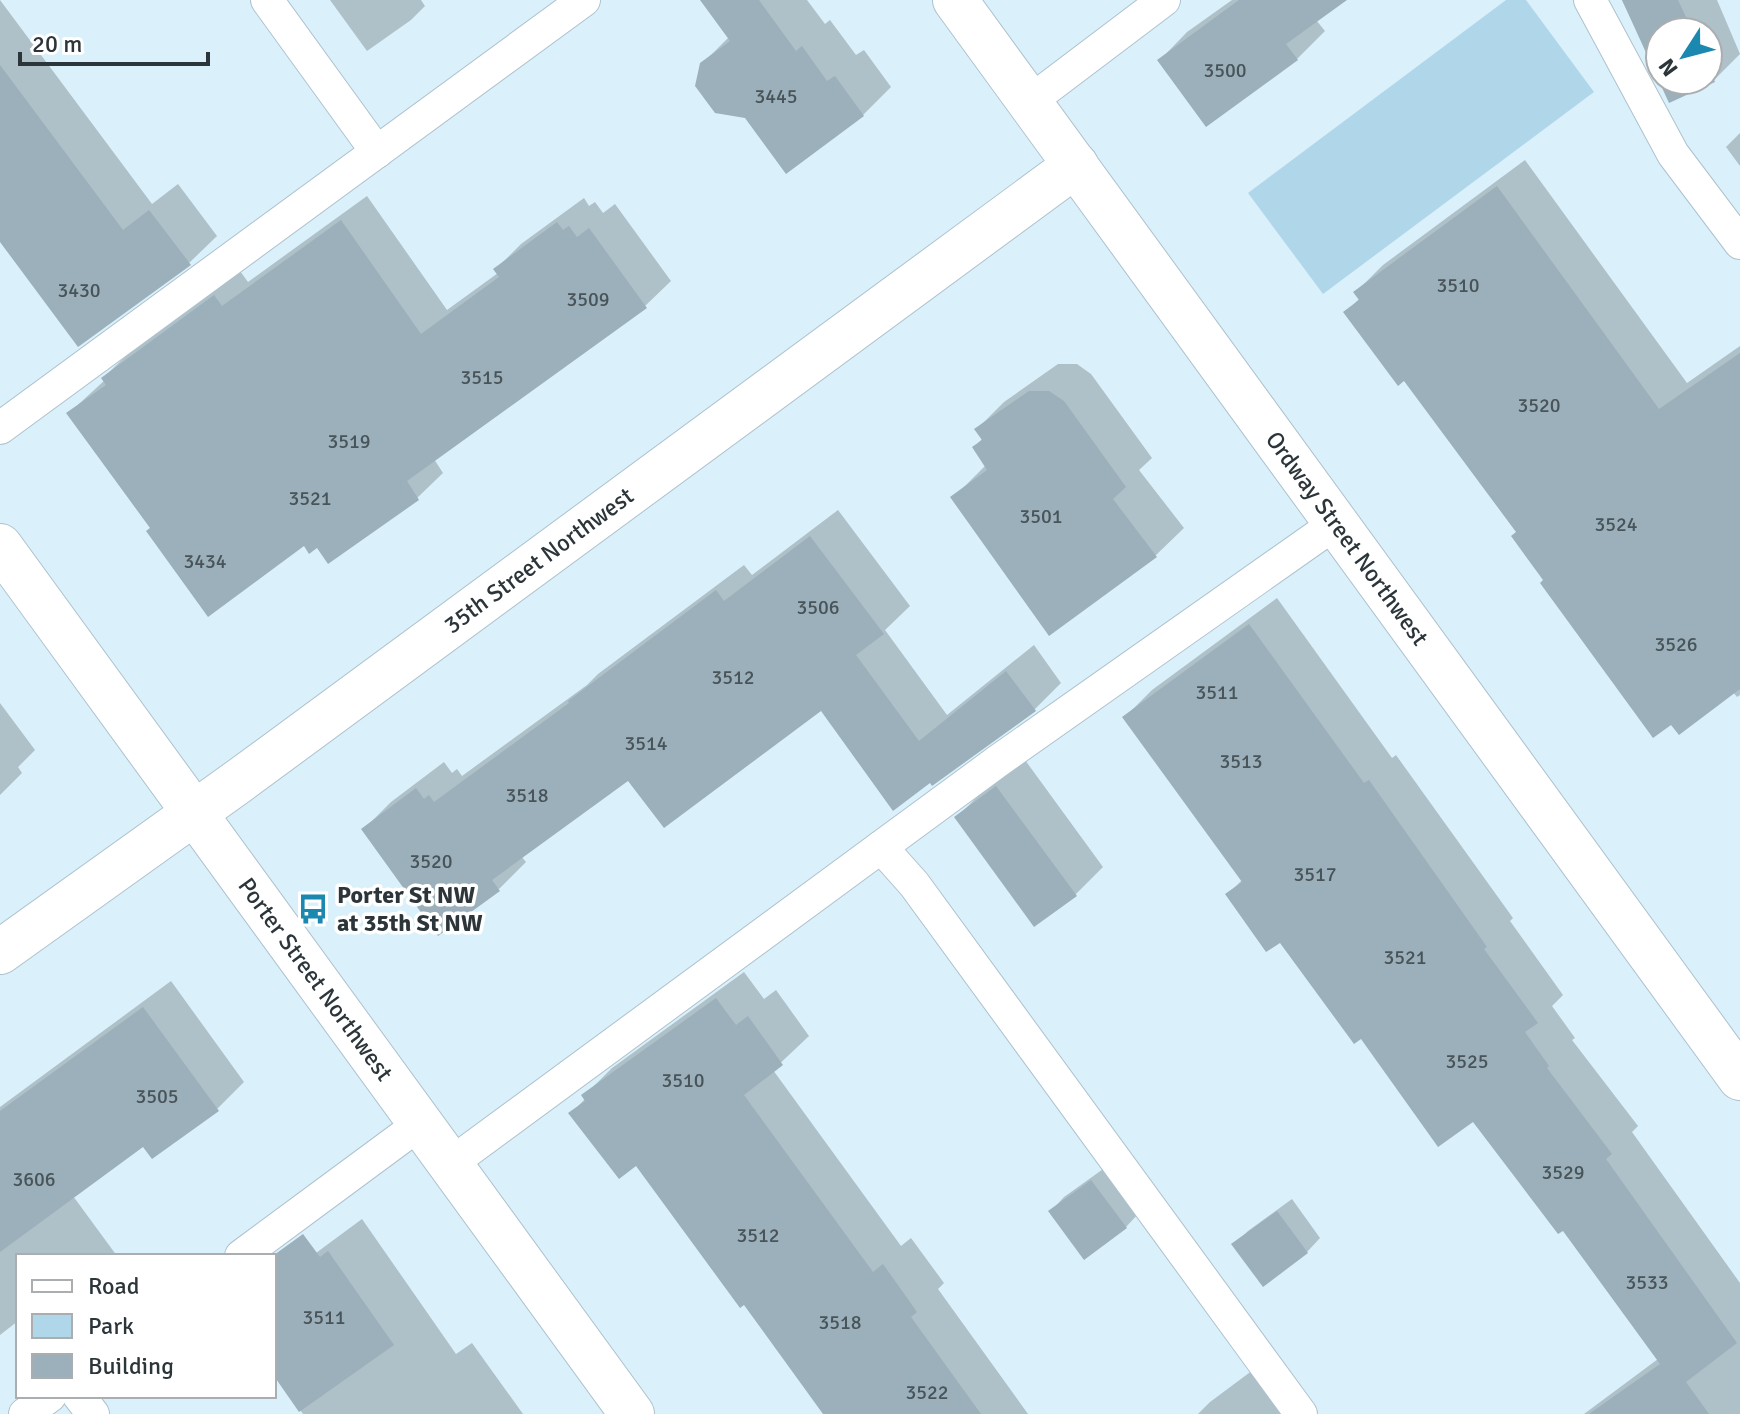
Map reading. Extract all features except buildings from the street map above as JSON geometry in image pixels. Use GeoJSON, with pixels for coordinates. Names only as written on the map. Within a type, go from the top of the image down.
{"type":"FeatureCollection","features":[{"type":"Feature","properties":{"kind":"street","name":"Ordway Street Northwest"},"geometry":{"type":"LineString","coordinates":[[955,0],[1740,1078]]}},
{"type":"Feature","properties":{"kind":"street","name":"35th Street Northwest"},"geometry":{"type":"LineString","coordinates":[[0,952],[1076,165]]}},
{"type":"Feature","properties":{"kind":"street","name":"Porter Street Northwest"},"geometry":{"type":"LineString","coordinates":[[0,546],[632,1414]]}},
{"type":"Feature","properties":{"kind":"lane"},"geometry":{"type":"LineString","coordinates":[[267,0],[377,152]]}},
{"type":"Feature","properties":{"kind":"lane"},"geometry":{"type":"LineString","coordinates":[[0,428],[584,0]]}},
{"type":"Feature","properties":{"kind":"lane"},"geometry":{"type":"LineString","coordinates":[[1029,102],[1164,0]]}},
{"type":"Feature","properties":{"kind":"lane"},"geometry":{"type":"LineString","coordinates":[[1590,0],[1673,154],[1740,243]]}},
{"type":"Feature","properties":{"kind":"lane"},"geometry":{"type":"LineString","coordinates":[[450,1164],[881,847],[1336,523]]}},
{"type":"Feature","properties":{"kind":"lane"},"geometry":{"type":"LineString","coordinates":[[881,847],[914,884],[1301,1414]]}},
{"type":"Feature","properties":{"kind":"lane"},"geometry":{"type":"LineString","coordinates":[[244,1254],[421,1123]]}},
{"type":"Feature","properties":{"kind":"lane"},"geometry":{"type":"LineString","coordinates":[[25,1414],[47,1398]]}},
{"type":"Feature","properties":{"kind":"lane"},"geometry":{"type":"LineString","coordinates":[[81,1398],[93,1414]]}},
{"type":"Feature","properties":{"kind":"green space"},"geometry":{"type":"Polygon","coordinates":[[[1506,0],[1526,0],[1594,92],[1323,294],[1248,193],[1506,0]]]}},
{"type":"Feature","properties":{"kind":"place","name":"Porter St NW at 35th St NW"},"geometry":{"type":"Point","coordinates":[313,909]}}]}
